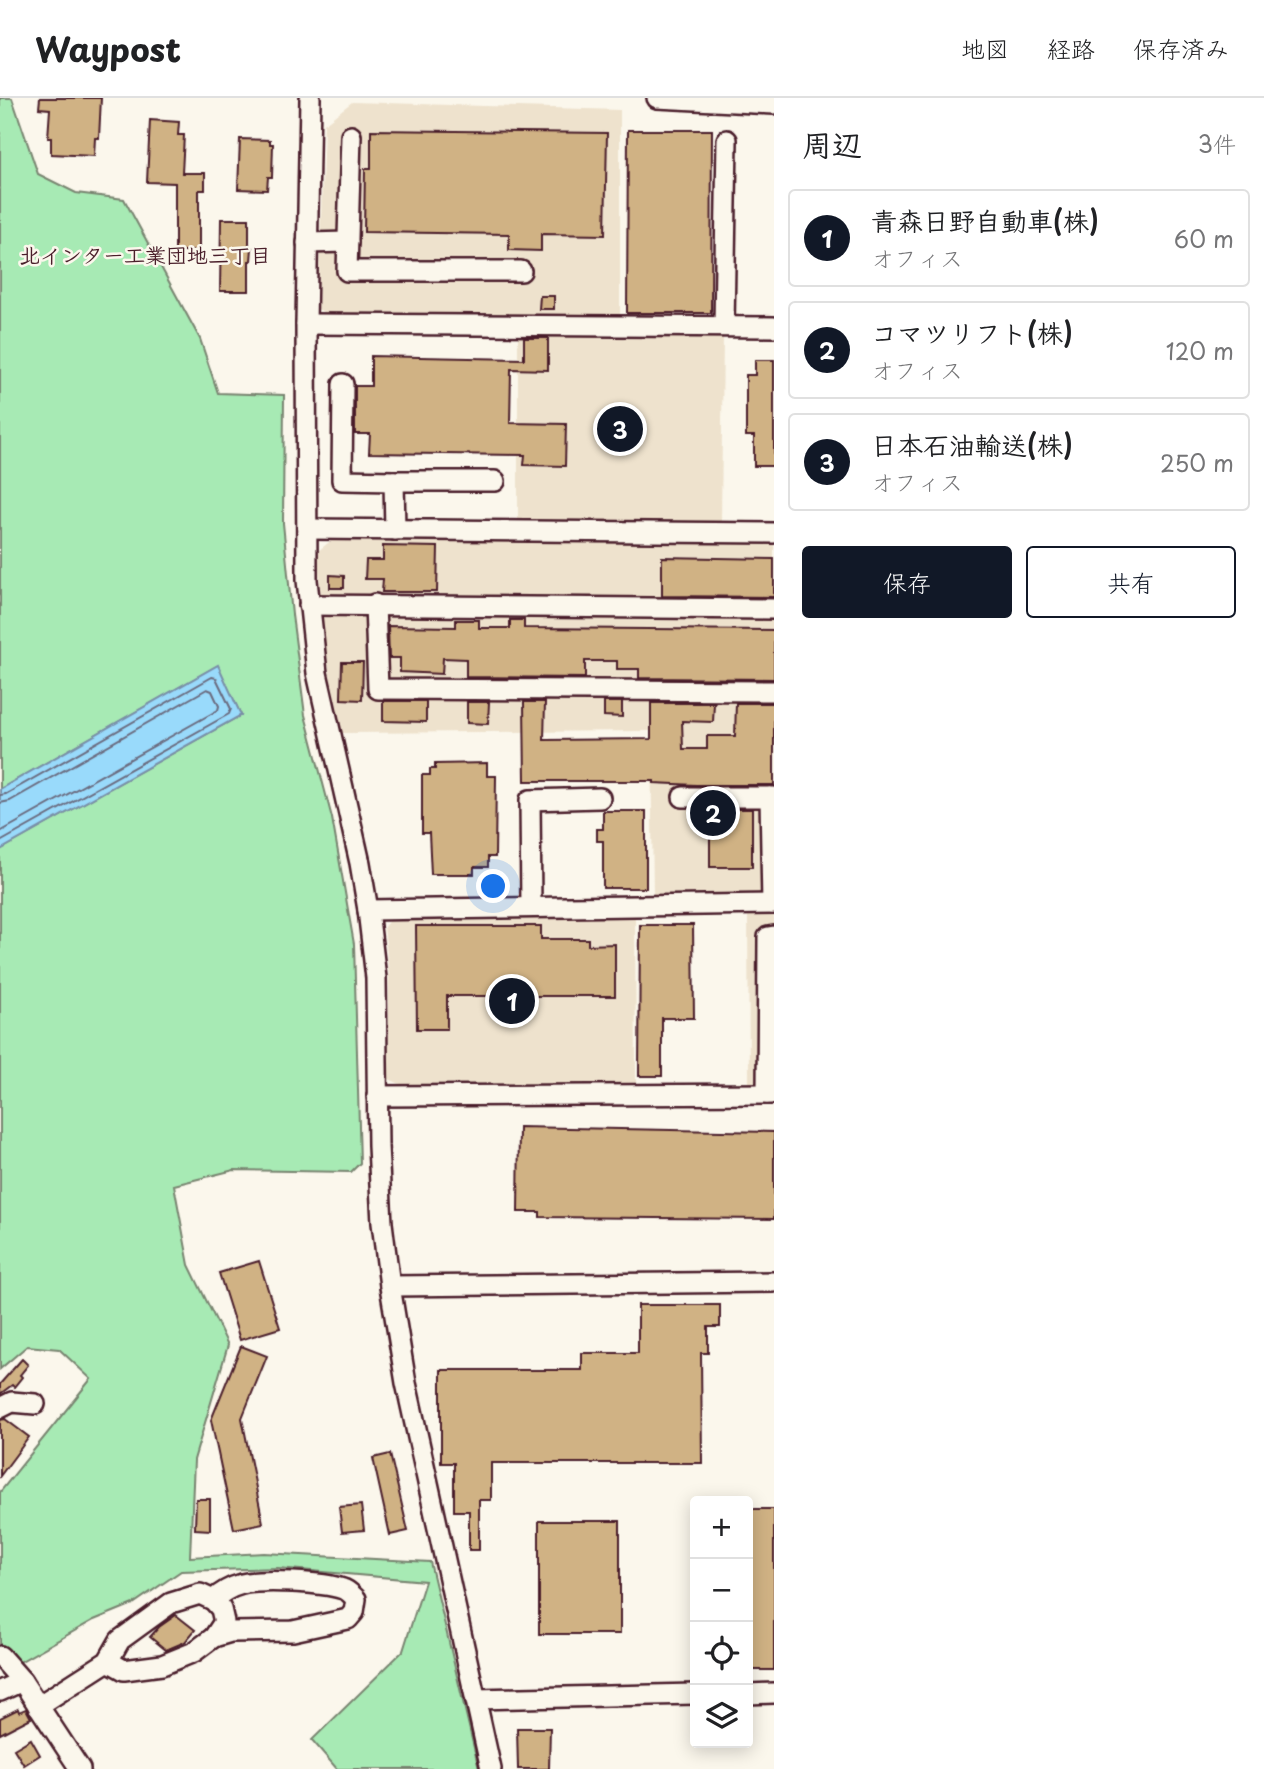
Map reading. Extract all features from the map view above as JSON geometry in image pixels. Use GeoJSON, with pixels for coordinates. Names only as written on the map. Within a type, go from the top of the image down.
{"type":"FeatureCollection","features":[{"type":"Feature","properties":{"kind":"street"},"geometry":{"type":"LineString","coordinates":[[310,98],[306,324],[309,605],[317,673],[368,909],[376,978],[382,1223],[390,1286],[406,1382],[491,1769]]}},
{"type":"Feature","properties":{"kind":"street"},"geometry":{"type":"LineString","coordinates":[[657,98],[774,104]]}},
{"type":"Feature","properties":{"kind":"street"},"geometry":{"type":"LineString","coordinates":[[351,136],[347,271],[521,271]]}},
{"type":"Feature","properties":{"kind":"street"},"geometry":{"type":"LineString","coordinates":[[724,326],[727,140]]}},
{"type":"Feature","properties":{"kind":"street"},"geometry":{"type":"LineString","coordinates":[[307,243],[348,242]]}},
{"type":"Feature","properties":{"kind":"street"},"geometry":{"type":"LineString","coordinates":[[306,324],[774,327]]}},
{"type":"Feature","properties":{"kind":"street"},"geometry":{"type":"LineString","coordinates":[[342,384],[342,480],[495,481]]}},
{"type":"Feature","properties":{"kind":"street"},"geometry":{"type":"LineString","coordinates":[[394,481],[396,530]]}},
{"type":"Feature","properties":{"kind":"street"},"geometry":{"type":"LineString","coordinates":[[307,529],[774,533]]}},
{"type":"Feature","properties":{"kind":"street"},"geometry":{"type":"LineString","coordinates":[[375,604],[377,689],[774,691]]}},
{"type":"Feature","properties":{"kind":"street"},"geometry":{"type":"LineString","coordinates":[[309,605],[774,609]]}},
{"type":"Feature","properties":{"kind":"street"},"geometry":{"type":"LineString","coordinates":[[368,909],[773,904],[772,797],[683,797]]}},
{"type":"Feature","properties":{"kind":"street"},"geometry":{"type":"LineString","coordinates":[[531,907],[530,800],[600,799]]}},
{"type":"Feature","properties":{"kind":"street"},"geometry":{"type":"LineString","coordinates":[[377,1096],[771,1094],[768,937],[774,936]]}},
{"type":"Feature","properties":{"kind":"street"},"geometry":{"type":"LineString","coordinates":[[390,1286],[774,1282]]}},
{"type":"Feature","properties":{"kind":"street"},"geometry":{"type":"LineString","coordinates":[[0,1408],[12,1402],[35,1404]]}},
{"type":"Feature","properties":{"kind":"street"},"geometry":{"type":"LineString","coordinates":[[108,1661],[124,1670],[162,1665],[194,1653],[215,1637],[231,1632],[293,1631],[348,1619],[354,1612],[356,1599],[345,1589],[269,1582],[243,1584],[223,1591],[213,1600]]}},
{"type":"Feature","properties":{"kind":"street"},"geometry":{"type":"LineString","coordinates":[[38,1706],[108,1661],[120,1640],[171,1603],[200,1594],[213,1600],[221,1609],[224,1622],[215,1637]]}},
{"type":"Feature","properties":{"kind":"street"},"geometry":{"type":"LineString","coordinates":[[0,1656],[22,1681],[80,1769]]}},
{"type":"Feature","properties":{"kind":"street"},"geometry":{"type":"LineString","coordinates":[[0,1691],[22,1681]]}},
{"type":"Feature","properties":{"kind":"street"},"geometry":{"type":"LineString","coordinates":[[753,1693],[774,1693]]}},
{"type":"Feature","properties":{"kind":"street"},"geometry":{"type":"LineString","coordinates":[[476,1699],[690,1694]]}},
{"type":"Feature","properties":{"kind":"shaded area"},"geometry":{"type":"Polygon","coordinates":[[[352,102],[620,110],[620,319],[330,316],[318,309],[324,124],[352,102]]]}},
{"type":"Feature","properties":{"kind":"shaded area"},"geometry":{"type":"Polygon","coordinates":[[[518,333],[723,333],[721,527],[518,525],[518,333]]]}},
{"type":"Feature","properties":{"kind":"shaded area"},"geometry":{"type":"Polygon","coordinates":[[[333,539],[774,543],[774,896],[653,898],[651,731],[342,733],[338,725],[322,624],[318,551],[333,539]]]}},
{"type":"Feature","properties":{"kind":"shaded area"},"geometry":{"type":"Polygon","coordinates":[[[748,910],[774,910],[774,1086],[749,1086],[748,910]]]}},
{"type":"Feature","properties":{"kind":"shaded area"},"geometry":{"type":"Polygon","coordinates":[[[635,912],[636,1087],[407,1087],[389,1079],[389,974],[384,927],[393,915],[635,912]]]}},
{"type":"Feature","properties":{"kind":"green space"},"geometry":{"type":"Polygon","coordinates":[[[0,98],[12,98],[38,174],[76,193],[124,199],[200,339],[218,393],[284,395],[283,523],[292,615],[305,715],[332,818],[354,944],[360,1163],[351,1172],[234,1170],[174,1185],[189,1265],[228,1345],[194,1460],[190,1557],[264,1553],[430,1562],[479,1769],[337,1769],[312,1740],[403,1651],[425,1581],[278,1568],[181,1571],[133,1604],[94,1620],[0,1673],[0,1492],[91,1379],[59,1349],[27,1346],[0,1369],[0,850],[241,715],[217,666],[0,789],[0,98]]]}},
{"type":"Feature","properties":{"kind":"water"},"geometry":{"type":"Polygon","coordinates":[[[218,665],[241,715],[0,850],[0,789],[218,665]]]}},
{"type":"Feature","properties":{"kind":"building"},"geometry":{"type":"Polygon","coordinates":[[[40,98],[101,98],[99,138],[95,138],[94,156],[51,154],[51,138],[48,138],[50,109],[39,108],[40,98]]]}},
{"type":"Feature","properties":{"kind":"building"},"geometry":{"type":"Polygon","coordinates":[[[150,120],[179,122],[178,135],[184,135],[182,173],[205,173],[205,190],[199,190],[199,251],[175,251],[175,183],[147,182],[150,120]]]}},
{"type":"Feature","properties":{"kind":"building"},"geometry":{"type":"Polygon","coordinates":[[[371,130],[607,133],[605,235],[541,234],[541,251],[509,250],[509,234],[364,232],[365,169],[371,169],[371,130]]]}},
{"type":"Feature","properties":{"kind":"building"},"geometry":{"type":"Polygon","coordinates":[[[628,130],[712,130],[711,313],[627,313],[628,130]]]}},
{"type":"Feature","properties":{"kind":"building"},"geometry":{"type":"Polygon","coordinates":[[[240,139],[270,140],[270,144],[273,144],[272,177],[268,177],[267,190],[238,189],[240,139]]]}},
{"type":"Feature","properties":{"kind":"building"},"geometry":{"type":"Polygon","coordinates":[[[221,219],[249,219],[249,248],[252,248],[249,291],[220,291],[221,219]]]}},
{"type":"Feature","properties":{"kind":"building"},"geometry":{"type":"Polygon","coordinates":[[[540,296],[554,296],[554,309],[539,309],[540,296]]]}},
{"type":"Feature","properties":{"kind":"building"},"geometry":{"type":"Polygon","coordinates":[[[524,338],[548,338],[548,370],[511,369],[510,423],[566,424],[565,466],[524,465],[525,455],[369,453],[370,434],[355,434],[355,386],[371,386],[371,356],[524,359],[524,338]]]}},
{"type":"Feature","properties":{"kind":"building"},"geometry":{"type":"Polygon","coordinates":[[[755,360],[774,360],[774,466],[754,466],[754,436],[746,436],[746,375],[755,375],[755,360]]]}},
{"type":"Feature","properties":{"kind":"building"},"geometry":{"type":"Polygon","coordinates":[[[383,546],[438,547],[437,592],[382,592],[383,579],[365,579],[366,560],[383,560],[383,546]]]}},
{"type":"Feature","properties":{"kind":"building"},"geometry":{"type":"Polygon","coordinates":[[[662,557],[774,559],[774,597],[662,596],[662,557]]]}},
{"type":"Feature","properties":{"kind":"building"},"geometry":{"type":"Polygon","coordinates":[[[330,575],[344,576],[344,588],[330,588],[330,575]]]}},
{"type":"Feature","properties":{"kind":"building"},"geometry":{"type":"Polygon","coordinates":[[[456,620],[479,620],[479,628],[510,628],[510,620],[524,620],[524,628],[774,630],[774,679],[639,678],[639,669],[617,669],[617,661],[585,661],[585,678],[466,677],[466,659],[443,658],[442,674],[400,672],[400,658],[389,658],[388,626],[456,627],[456,620]]]}},
{"type":"Feature","properties":{"kind":"building"},"geometry":{"type":"Polygon","coordinates":[[[342,662],[363,662],[362,700],[341,699],[342,662]]]}},
{"type":"Feature","properties":{"kind":"building"},"geometry":{"type":"Polygon","coordinates":[[[383,701],[426,701],[426,722],[383,721],[383,701]]]}},
{"type":"Feature","properties":{"kind":"building"},"geometry":{"type":"Polygon","coordinates":[[[467,702],[489,702],[488,724],[467,723],[467,702]]]}},
{"type":"Feature","properties":{"kind":"building"},"geometry":{"type":"Polygon","coordinates":[[[524,702],[545,702],[544,740],[651,739],[651,703],[714,703],[713,722],[682,721],[683,749],[707,749],[707,736],[735,736],[736,703],[774,703],[774,785],[525,781],[524,702]]]}},
{"type":"Feature","properties":{"kind":"building"},"geometry":{"type":"Polygon","coordinates":[[[604,702],[622,702],[622,717],[604,716],[604,702]]]}},
{"type":"Feature","properties":{"kind":"building"},"geometry":{"type":"Polygon","coordinates":[[[487,763],[487,776],[496,776],[495,857],[488,857],[488,867],[474,867],[474,874],[431,874],[429,833],[422,833],[422,775],[430,775],[430,769],[435,769],[435,764],[487,763]]]}},
{"type":"Feature","properties":{"kind":"building"},"geometry":{"type":"Polygon","coordinates":[[[710,809],[752,809],[752,867],[710,867],[710,809]]]}},
{"type":"Feature","properties":{"kind":"building"},"geometry":{"type":"Polygon","coordinates":[[[603,811],[646,811],[646,888],[603,888],[603,841],[597,841],[597,829],[603,829],[603,811]]]}},
{"type":"Feature","properties":{"kind":"building"},"geometry":{"type":"Polygon","coordinates":[[[640,925],[693,925],[694,1018],[662,1018],[662,1076],[639,1076],[640,925]]]}},
{"type":"Feature","properties":{"kind":"building"},"geometry":{"type":"Polygon","coordinates":[[[416,926],[541,926],[541,939],[588,939],[588,945],[615,944],[615,996],[447,996],[447,1029],[417,1029],[416,926]]]}},
{"type":"Feature","properties":{"kind":"building"},"geometry":{"type":"Polygon","coordinates":[[[519,1127],[774,1132],[774,1219],[540,1217],[540,1212],[518,1212],[519,1127]]]}},
{"type":"Feature","properties":{"kind":"building"},"geometry":{"type":"Polygon","coordinates":[[[259,1261],[280,1328],[240,1340],[219,1273],[259,1261]]]}},
{"type":"Feature","properties":{"kind":"building"},"geometry":{"type":"Polygon","coordinates":[[[638,1305],[720,1305],[720,1327],[708,1327],[708,1353],[701,1353],[702,1463],[491,1463],[491,1500],[479,1500],[479,1550],[469,1550],[469,1511],[454,1511],[454,1463],[441,1463],[441,1370],[582,1370],[582,1353],[638,1353],[638,1305]]]}},
{"type":"Feature","properties":{"kind":"building"},"geometry":{"type":"Polygon","coordinates":[[[241,1346],[267,1356],[242,1418],[263,1523],[234,1529],[211,1420],[241,1346]]]}},
{"type":"Feature","properties":{"kind":"building"},"geometry":{"type":"Polygon","coordinates":[[[22,1359],[28,1365],[20,1375],[22,1377],[14,1387],[12,1385],[0,1394],[0,1384],[22,1359]]]}},
{"type":"Feature","properties":{"kind":"building"},"geometry":{"type":"Polygon","coordinates":[[[5,1419],[29,1437],[0,1476],[0,1420],[5,1419]]]}},
{"type":"Feature","properties":{"kind":"building"},"geometry":{"type":"Polygon","coordinates":[[[390,1454],[408,1531],[390,1535],[373,1458],[390,1454]]]}},
{"type":"Feature","properties":{"kind":"building"},"geometry":{"type":"Polygon","coordinates":[[[196,1499],[210,1499],[210,1530],[195,1529],[196,1499]]]}},
{"type":"Feature","properties":{"kind":"building"},"geometry":{"type":"Polygon","coordinates":[[[361,1505],[364,1530],[342,1532],[339,1507],[361,1505]]]}},
{"type":"Feature","properties":{"kind":"building"},"geometry":{"type":"Polygon","coordinates":[[[753,1509],[774,1509],[774,1670],[753,1670],[753,1509]]]}},
{"type":"Feature","properties":{"kind":"building"},"geometry":{"type":"Polygon","coordinates":[[[539,1521],[620,1521],[620,1634],[539,1634],[539,1521]]]}},
{"type":"Feature","properties":{"kind":"building"},"geometry":{"type":"Polygon","coordinates":[[[176,1615],[195,1630],[185,1642],[166,1650],[150,1637],[176,1615]]]}},
{"type":"Feature","properties":{"kind":"building"},"geometry":{"type":"Polygon","coordinates":[[[18,1709],[19,1712],[26,1709],[31,1718],[0,1734],[0,1718],[18,1709]]]}},
{"type":"Feature","properties":{"kind":"building"},"geometry":{"type":"Polygon","coordinates":[[[517,1728],[550,1728],[549,1769],[518,1769],[517,1728]]]}},
{"type":"Feature","properties":{"kind":"building"},"geometry":{"type":"Polygon","coordinates":[[[31,1739],[40,1755],[24,1765],[14,1749],[31,1739]]]}},
{"type":"Feature","properties":{"kind":"place","name":"日本石油輸送(株)"},"geometry":{"type":"Point","coordinates":[620,429]}},
{"type":"Feature","properties":{"kind":"place","name":"コマツリフト(株)"},"geometry":{"type":"Point","coordinates":[713,813]}},
{"type":"Feature","properties":{"kind":"place","name":"青森日野自動車(株)"},"geometry":{"type":"Point","coordinates":[512,1001]}},
{"type":"Feature","properties":{"kind":"district","name":"北インター工業団地三丁目"},"geometry":{"type":"Point","coordinates":[145,254]}}]}
